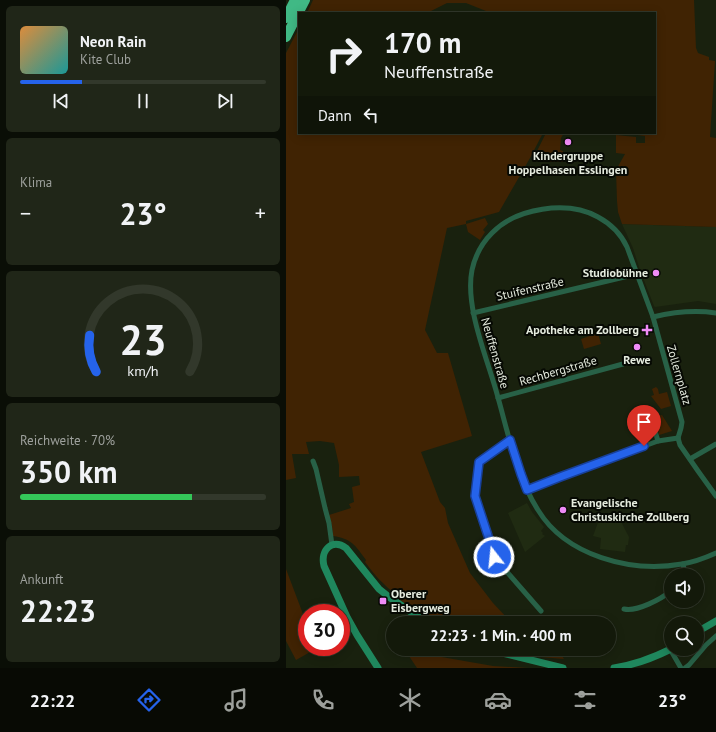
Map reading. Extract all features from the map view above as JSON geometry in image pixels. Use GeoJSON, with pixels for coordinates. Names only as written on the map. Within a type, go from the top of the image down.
{"type":"FeatureCollection","features":[{"type":"Feature","properties":{"kind":"highway"},"geometry":{"type":"LineString","coordinates":[[286,18],[295,0]]}},
{"type":"Feature","properties":{"kind":"highway"},"geometry":{"type":"LineString","coordinates":[[299,12],[305,0]]}},
{"type":"Feature","properties":{"kind":"highway"},"geometry":{"type":"LineString","coordinates":[[286,36],[298,13]]}},
{"type":"Feature","properties":{"kind":"main road"},"geometry":{"type":"LineString","coordinates":[[378,668],[349,620],[324,566],[322,559],[327,548],[340,545],[346,548],[380,589],[417,616]]}},
{"type":"Feature","properties":{"kind":"main road"},"geometry":{"type":"LineString","coordinates":[[704,628],[716,621]]}},
{"type":"Feature","properties":{"kind":"main road"},"geometry":{"type":"LineString","coordinates":[[614,668],[640,662],[664,652]]}},
{"type":"Feature","properties":{"kind":"main road"},"geometry":{"type":"LineString","coordinates":[[514,656],[563,668]]}},
{"type":"Feature","properties":{"kind":"street","name":"Neuffenstraße"},"geometry":{"type":"LineString","coordinates":[[653,317],[623,239],[616,230],[600,217],[586,212],[552,208],[528,212],[512,219],[500,226],[491,234],[480,249],[473,265],[471,280],[473,313],[521,474],[527,490],[547,523],[565,538],[588,552],[611,561],[635,566],[660,567],[683,564],[716,553]]}},
{"type":"Feature","properties":{"kind":"street","name":"Stuifenstraße"},"geometry":{"type":"LineString","coordinates":[[473,313],[637,274]]}},
{"type":"Feature","properties":{"kind":"street"},"geometry":{"type":"LineString","coordinates":[[653,317],[684,312],[702,311],[716,313]]}},
{"type":"Feature","properties":{"kind":"street","name":"Zollernplatz"},"geometry":{"type":"LineString","coordinates":[[653,317],[682,422],[678,438]]}},
{"type":"Feature","properties":{"kind":"street","name":"Rechbergstraße"},"geometry":{"type":"LineString","coordinates":[[498,398],[623,364]]}},
{"type":"Feature","properties":{"kind":"street"},"geometry":{"type":"LineString","coordinates":[[651,418],[658,441]]}},
{"type":"Feature","properties":{"kind":"street"},"geometry":{"type":"LineString","coordinates":[[527,490],[658,441],[678,438],[680,445],[716,496]]}},
{"type":"Feature","properties":{"kind":"street"},"geometry":{"type":"LineString","coordinates":[[510,440],[479,462],[475,496],[494,557],[541,611]]}},
{"type":"Feature","properties":{"kind":"street"},"geometry":{"type":"LineString","coordinates":[[690,459],[716,444]]}},
{"type":"Feature","properties":{"kind":"street"},"geometry":{"type":"LineString","coordinates":[[313,461],[329,523],[332,546]]}},
{"type":"Feature","properties":{"kind":"street"},"geometry":{"type":"LineString","coordinates":[[683,564],[684,568]]}},
{"type":"Feature","properties":{"kind":"street"},"geometry":{"type":"LineString","coordinates":[[624,609],[628,610],[641,607],[664,596]]}},
{"type":"Feature","properties":{"kind":"street"},"geometry":{"type":"LineString","coordinates":[[685,668],[716,636]]}},
{"type":"Feature","properties":{"kind":"street"},"geometry":{"type":"LineString","coordinates":[[674,656],[681,668]]}},
{"type":"Feature","properties":{"kind":"shaded area"},"geometry":{"type":"Polygon","coordinates":[[[313,0],[694,0],[696,48],[698,53],[709,57],[709,60],[715,61],[710,137],[716,138],[716,227],[622,224],[618,212],[616,170],[625,154],[616,153],[616,135],[636,137],[636,143],[645,143],[645,136],[630,134],[656,134],[656,12],[488,12],[466,3],[447,3],[429,12],[307,12],[313,0]]]}},
{"type":"Feature","properties":{"kind":"shaded area"},"geometry":{"type":"Polygon","coordinates":[[[298,30],[298,134],[542,134],[499,212],[466,221],[466,224],[447,228],[425,330],[437,353],[448,353],[472,436],[421,452],[440,502],[445,508],[448,523],[470,573],[493,603],[505,616],[424,616],[400,600],[397,595],[374,574],[365,562],[366,560],[359,550],[349,541],[333,536],[329,515],[351,508],[349,504],[354,502],[352,487],[360,485],[359,476],[339,477],[339,465],[334,443],[320,441],[306,442],[309,454],[292,454],[296,478],[286,480],[286,53],[298,30]]]}},
{"type":"Feature","properties":{"kind":"shaded area"},"geometry":{"type":"Polygon","coordinates":[[[546,134],[563,134],[561,138],[560,150],[563,151],[563,162],[542,162],[542,156],[536,153],[546,134]]]}},
{"type":"Feature","properties":{"kind":"shaded area"},"geometry":{"type":"Polygon","coordinates":[[[485,218],[488,224],[483,230],[485,232],[480,240],[468,232],[466,224],[485,218]]]}},
{"type":"Feature","properties":{"kind":"shaded area"},"geometry":{"type":"Polygon","coordinates":[[[622,224],[716,227],[716,304],[698,301],[655,307],[633,248],[622,224]]]}},
{"type":"Feature","properties":{"kind":"shaded area"},"geometry":{"type":"Polygon","coordinates":[[[598,333],[601,344],[584,349],[581,339],[598,333]]]}},
{"type":"Feature","properties":{"kind":"shaded area"},"geometry":{"type":"Polygon","coordinates":[[[656,387],[659,394],[667,392],[671,406],[661,409],[651,396],[654,395],[652,389],[656,387]]]}},
{"type":"Feature","properties":{"kind":"shaded area"},"geometry":{"type":"Polygon","coordinates":[[[662,415],[672,431],[659,435],[655,416],[662,415]]]}},
{"type":"Feature","properties":{"kind":"shaded area"},"geometry":{"type":"Polygon","coordinates":[[[527,503],[544,527],[541,531],[545,536],[525,552],[508,513],[527,503]]]}},
{"type":"Feature","properties":{"kind":"shaded area"},"geometry":{"type":"Polygon","coordinates":[[[618,516],[629,537],[625,552],[600,549],[601,538],[593,536],[600,517],[618,516]]]}},
{"type":"Feature","properties":{"kind":"shaded area"},"geometry":{"type":"Polygon","coordinates":[[[286,569],[299,604],[298,604],[298,656],[303,656],[296,660],[286,641],[286,569]]]}},
{"type":"Feature","properties":{"kind":"shaded area"},"geometry":{"type":"Polygon","coordinates":[[[409,656],[436,656],[493,666],[528,668],[417,668],[409,656]]]}},
{"type":"Feature","properties":{"kind":"shaded area"},"geometry":{"type":"Polygon","coordinates":[[[536,656],[562,656],[564,659],[536,656]]]}},
{"type":"Feature","properties":{"kind":"place","name":"Kindergruppe Hoppelhasen Esslingen"},"geometry":{"type":"Point","coordinates":[568,142]}},
{"type":"Feature","properties":{"kind":"place","name":"Studiobühne"},"geometry":{"type":"Point","coordinates":[656,273]}},
{"type":"Feature","properties":{"kind":"place","name":"Apotheke am Zollberg"},"geometry":{"type":"Point","coordinates":[647,330]}},
{"type":"Feature","properties":{"kind":"place","name":"Rewe"},"geometry":{"type":"Point","coordinates":[637,347]}},
{"type":"Feature","properties":{"kind":"place","name":"Evangelische Christuskirche Zollberg"},"geometry":{"type":"Point","coordinates":[563,510]}},
{"type":"Feature","properties":{"kind":"place","name":"Oberer Eisbergweg"},"geometry":{"type":"Point","coordinates":[383,601]}},
{"type":"Feature","properties":{"kind":"route"},"geometry":{"type":"LineString","coordinates":[[494,557],[475,496],[479,462],[490,453],[510,440],[527,490],[644,446]]}}]}
